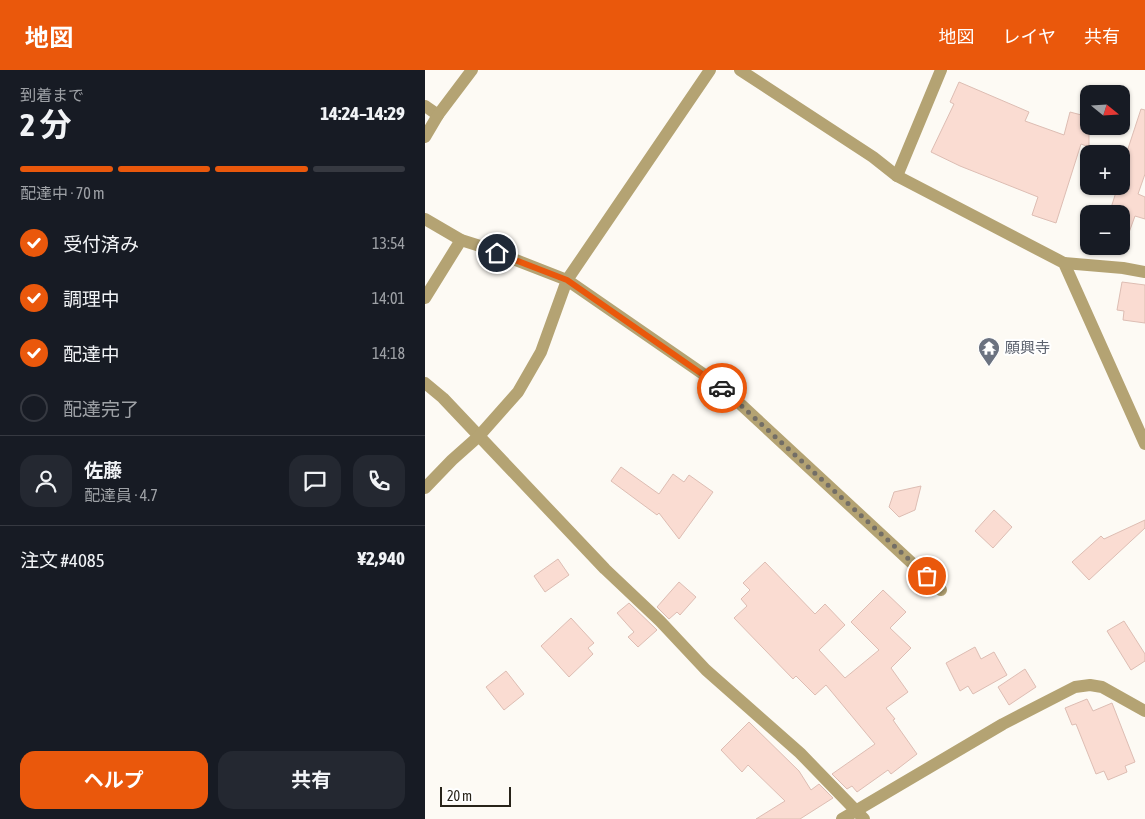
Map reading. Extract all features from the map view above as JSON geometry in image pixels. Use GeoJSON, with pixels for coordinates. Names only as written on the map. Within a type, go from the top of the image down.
{"type":"FeatureCollection","features":[{"type":"Feature","properties":{"kind":"street"},"geometry":{"type":"LineString","coordinates":[[425,137],[472,70]]}},
{"type":"Feature","properties":{"kind":"street"},"geometry":{"type":"LineString","coordinates":[[425,488],[479,436],[518,392],[530,375],[541,352],[567,280],[710,70]]}},
{"type":"Feature","properties":{"kind":"street"},"geometry":{"type":"LineString","coordinates":[[740,70],[873,157],[897,176],[1064,263],[1123,268],[1145,272]]}},
{"type":"Feature","properties":{"kind":"street"},"geometry":{"type":"LineString","coordinates":[[897,176],[941,70]]}},
{"type":"Feature","properties":{"kind":"street"},"geometry":{"type":"LineString","coordinates":[[425,106],[439,115]]}},
{"type":"Feature","properties":{"kind":"street"},"geometry":{"type":"LineString","coordinates":[[425,219],[461,240],[567,280],[721,387],[941,590]]}},
{"type":"Feature","properties":{"kind":"street"},"geometry":{"type":"LineString","coordinates":[[425,298],[461,240]]}},
{"type":"Feature","properties":{"kind":"street"},"geometry":{"type":"LineString","coordinates":[[1064,263],[1145,444]]}},
{"type":"Feature","properties":{"kind":"street"},"geometry":{"type":"LineString","coordinates":[[425,383],[443,398],[574,534],[605,569],[660,621],[707,670],[800,753],[860,815]]}},
{"type":"Feature","properties":{"kind":"street"},"geometry":{"type":"LineString","coordinates":[[842,819],[860,815],[1003,724],[1075,687],[1089,685],[1102,687],[1145,710]]}},
{"type":"Feature","properties":{"kind":"building"},"geometry":{"type":"Polygon","coordinates":[[[959,82],[1029,112],[1025,121],[1064,135],[1070,112],[1080,115],[1080,135],[1089,135],[1089,145],[1080,145],[1056,223],[1032,215],[1038,197],[960,166],[931,152],[954,104],[950,102],[959,82]]]}},
{"type":"Feature","properties":{"kind":"building"},"geometry":{"type":"Polygon","coordinates":[[[1141,109],[1145,110],[1145,174],[1138,194],[1145,197],[1145,219],[1135,216],[1130,230],[1130,205],[1112,205],[1115,195],[1130,195],[1129,145],[1141,109]]]}},
{"type":"Feature","properties":{"kind":"building"},"geometry":{"type":"Polygon","coordinates":[[[1122,282],[1145,285],[1145,323],[1123,320],[1124,311],[1117,310],[1122,282]]]}},
{"type":"Feature","properties":{"kind":"building"},"geometry":{"type":"Polygon","coordinates":[[[621,467],[659,494],[673,474],[684,482],[689,475],[713,492],[679,539],[659,513],[657,515],[611,481],[621,467]]]}},
{"type":"Feature","properties":{"kind":"building"},"geometry":{"type":"Polygon","coordinates":[[[921,486],[915,510],[899,517],[889,507],[894,492],[921,486]]]}},
{"type":"Feature","properties":{"kind":"building"},"geometry":{"type":"Polygon","coordinates":[[[994,510],[1012,527],[993,548],[975,531],[994,510]]]}},
{"type":"Feature","properties":{"kind":"building"},"geometry":{"type":"Polygon","coordinates":[[[1145,520],[1145,528],[1089,580],[1072,562],[1101,536],[1104,539],[1145,520]]]}},
{"type":"Feature","properties":{"kind":"building"},"geometry":{"type":"Polygon","coordinates":[[[558,559],[569,575],[545,592],[534,576],[558,559]]]}},
{"type":"Feature","properties":{"kind":"building"},"geometry":{"type":"Polygon","coordinates":[[[765,562],[815,614],[825,604],[845,625],[819,650],[845,678],[879,650],[851,622],[883,590],[906,612],[890,628],[911,648],[891,668],[908,692],[886,708],[917,754],[891,774],[888,770],[857,792],[852,786],[847,789],[832,774],[875,744],[826,685],[815,695],[796,676],[793,679],[734,618],[747,606],[741,599],[750,590],[743,583],[765,562]]]}},
{"type":"Feature","properties":{"kind":"building"},"geometry":{"type":"Polygon","coordinates":[[[679,582],[696,597],[680,615],[677,612],[669,619],[657,607],[679,582]]]}},
{"type":"Feature","properties":{"kind":"building"},"geometry":{"type":"Polygon","coordinates":[[[629,603],[657,630],[638,647],[628,637],[634,632],[617,613],[629,603]]]}},
{"type":"Feature","properties":{"kind":"building"},"geometry":{"type":"Polygon","coordinates":[[[571,618],[594,643],[588,648],[593,654],[569,677],[541,646],[571,618]]]}},
{"type":"Feature","properties":{"kind":"building"},"geometry":{"type":"Polygon","coordinates":[[[1124,621],[1145,654],[1145,661],[1131,670],[1107,631],[1124,621]]]}},
{"type":"Feature","properties":{"kind":"building"},"geometry":{"type":"Polygon","coordinates":[[[975,647],[981,659],[994,652],[1007,675],[973,694],[968,686],[960,691],[946,663],[975,647]]]}},
{"type":"Feature","properties":{"kind":"building"},"geometry":{"type":"Polygon","coordinates":[[[1025,669],[1036,687],[1009,705],[998,687],[1025,669]]]}},
{"type":"Feature","properties":{"kind":"building"},"geometry":{"type":"Polygon","coordinates":[[[506,671],[524,694],[504,710],[486,687],[506,671]]]}},
{"type":"Feature","properties":{"kind":"building"},"geometry":{"type":"Polygon","coordinates":[[[1087,699],[1093,711],[1112,703],[1135,762],[1125,766],[1127,772],[1108,780],[1104,771],[1096,774],[1076,724],[1072,725],[1065,708],[1087,699]]]}},
{"type":"Feature","properties":{"kind":"building"},"geometry":{"type":"Polygon","coordinates":[[[749,722],[799,771],[811,790],[819,784],[833,798],[800,819],[756,819],[785,801],[748,765],[742,772],[721,750],[749,722]]]}},
{"type":"Feature","properties":{"kind":"way so far"},"geometry":{"type":"LineString","coordinates":[[722,388],[927,576]]}},
{"type":"Feature","properties":{"kind":"place","name":"願興寺"},"geometry":{"type":"Point","coordinates":[989,367]}},
{"type":"Feature","properties":{"kind":"route"},"geometry":{"type":"LineString","coordinates":[[497,253],[567,280],[722,388]]}}]}
